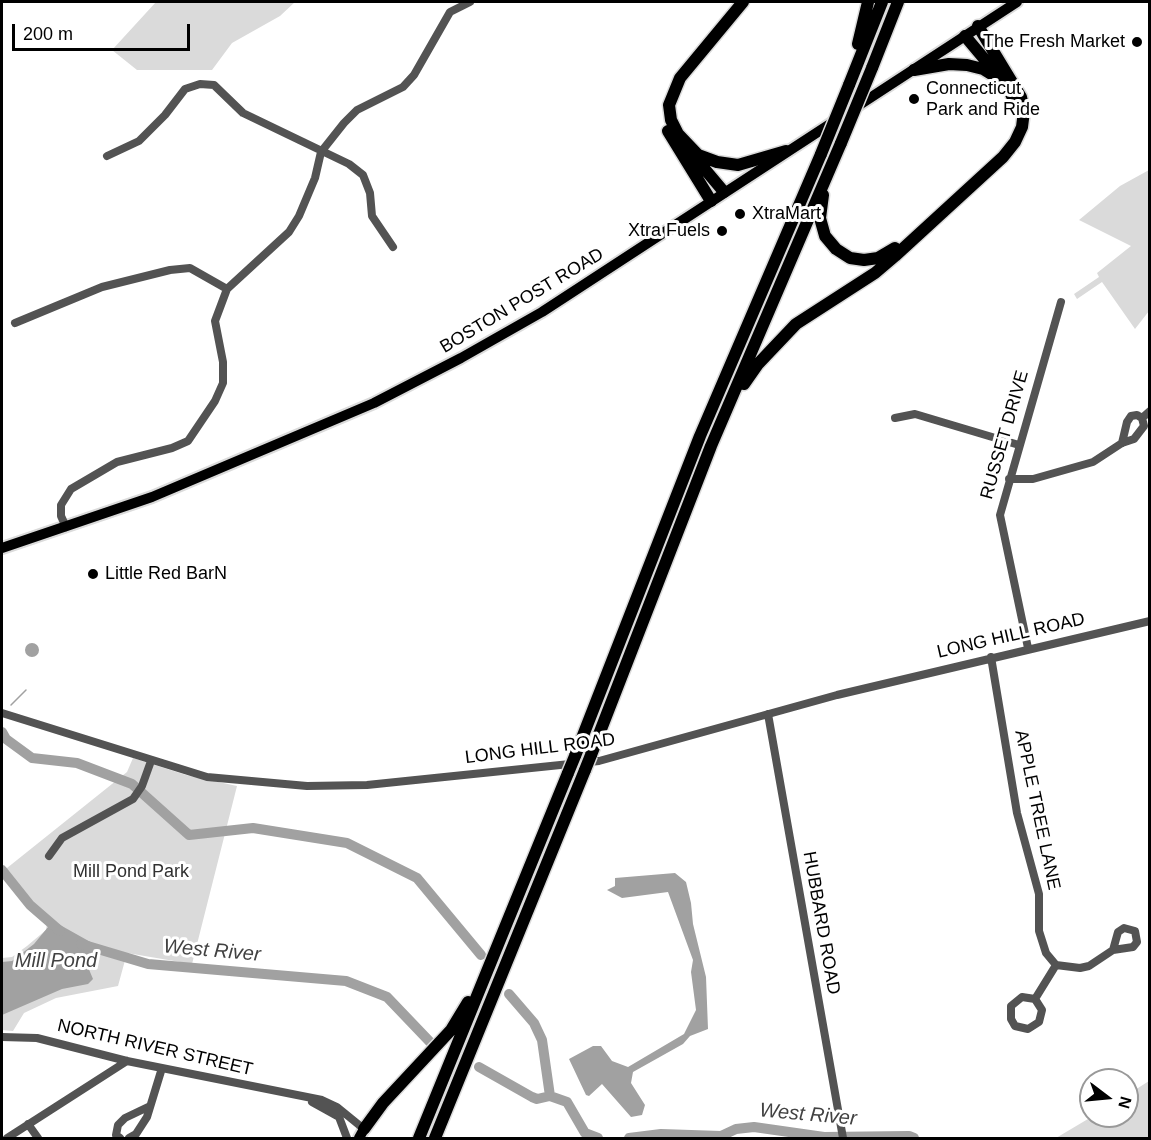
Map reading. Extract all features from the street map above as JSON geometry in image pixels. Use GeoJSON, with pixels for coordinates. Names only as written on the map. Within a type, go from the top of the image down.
{"type":"FeatureCollection","features":[{"type":"Feature","properties":{"kind":"highway"},"geometry":{"type":"LineString","coordinates":[[711,201],[669,133],[663,117],[663,103],[666,88],[675,74],[735,2]]}},
{"type":"Feature","properties":{"kind":"highway"},"geometry":{"type":"LineString","coordinates":[[724,192],[678,134],[671,120],[669,105],[680,78],[743,2]]}},
{"type":"Feature","properties":{"kind":"highway"},"geometry":{"type":"LineString","coordinates":[[849,85],[868,2]]}},
{"type":"Feature","properties":{"kind":"highway"},"geometry":{"type":"LineString","coordinates":[[419,1138],[575,756],[700,436],[821,154],[882,2]]}},
{"type":"Feature","properties":{"kind":"highway"},"geometry":{"type":"LineString","coordinates":[[435,1138],[591,755],[711,446],[841,142],[898,2]]}},
{"type":"Feature","properties":{"kind":"highway"},"geometry":{"type":"LineString","coordinates":[[711,446],[742,386],[776,343],[813,311],[854,287],[895,256],[1003,157],[1015,142],[1022,127],[1024,111],[1021,97],[978,26]]}},
{"type":"Feature","properties":{"kind":"highway"},"geometry":{"type":"LineString","coordinates":[[841,142],[823,197],[820,218],[825,236],[836,249],[850,258],[864,260],[878,258],[894,248],[1002,150],[1012,136],[1017,119],[1016,103],[1007,86],[965,36]]}},
{"type":"Feature","properties":{"kind":"highway"},"geometry":{"type":"LineString","coordinates":[[914,70],[949,64],[967,65],[983,69],[1007,86]]}},
{"type":"Feature","properties":{"kind":"highway"},"geometry":{"type":"LineString","coordinates":[[678,134],[698,155],[717,162],[738,165],[786,151]]}},
{"type":"Feature","properties":{"kind":"highway"},"geometry":{"type":"LineString","coordinates":[[364,1135],[383,1103],[451,1030],[502,935]]}},
{"type":"Feature","properties":{"kind":"highway"},"geometry":{"type":"LineString","coordinates":[[444,1138],[477,1035]]}},
{"type":"Feature","properties":{"kind":"main road","name":"BOSTON POST ROAD"},"geometry":{"type":"LineString","coordinates":[[2,548],[152,497],[374,403],[515,329],[1017,2]]}},
{"type":"Feature","properties":{"kind":"street"},"geometry":{"type":"LineString","coordinates":[[66,527],[61,516],[61,505],[71,489],[119,461],[172,448],[188,441],[199,427],[223,383],[223,362],[215,321],[227,289],[289,232],[299,216],[315,178],[321,152],[357,110],[402,87],[414,75],[450,12],[470,2]]}},
{"type":"Feature","properties":{"kind":"street"},"geometry":{"type":"LineString","coordinates":[[106,156],[139,141],[165,115],[185,89],[200,84],[214,85],[243,113],[349,164],[363,175],[370,193],[372,216],[393,247]]}},
{"type":"Feature","properties":{"kind":"street"},"geometry":{"type":"LineString","coordinates":[[15,323],[102,287],[170,270],[190,268],[227,289]]}},
{"type":"Feature","properties":{"kind":"street","name":"RUSSET DRIVE"},"geometry":{"type":"LineString","coordinates":[[1028,648],[1000,515],[1061,302]]}},
{"type":"Feature","properties":{"kind":"street"},"geometry":{"type":"LineString","coordinates":[[1142,418],[1149,411]]}},
{"type":"Feature","properties":{"kind":"street"},"geometry":{"type":"LineString","coordinates":[[895,418],[915,414],[1019,445]]}},
{"type":"Feature","properties":{"kind":"street"},"geometry":{"type":"LineString","coordinates":[[1122,443],[1126,422],[1131,416],[1142,418]]}},
{"type":"Feature","properties":{"kind":"street"},"geometry":{"type":"LineString","coordinates":[[1009,479],[1033,479],[1093,462],[1122,443],[1134,440],[1144,426],[1142,418]]}},
{"type":"Feature","properties":{"kind":"street","name":"LONG HILL ROAD"},"geometry":{"type":"LineString","coordinates":[[2,713],[195,775],[232,781],[307,786],[367,785],[599,761],[768,714],[991,657],[1149,621]]}},
{"type":"Feature","properties":{"kind":"street","name":"APPLE TREE LANE"},"geometry":{"type":"LineString","coordinates":[[991,657],[1017,813],[1039,894],[1039,931],[1046,952],[1056,965]]}},
{"type":"Feature","properties":{"kind":"street","name":"HUBBARD ROAD"},"geometry":{"type":"LineString","coordinates":[[768,714],[843,1138]]}},
{"type":"Feature","properties":{"kind":"street"},"geometry":{"type":"LineString","coordinates":[[49,856],[62,838],[127,804],[141,789],[151,761]]}},
{"type":"Feature","properties":{"kind":"street"},"geometry":{"type":"LineString","coordinates":[[1035,999],[1056,965],[1080,968],[1089,966],[1113,950]]}},
{"type":"Feature","properties":{"kind":"street","name":"NORTH RIVER STREET"},"geometry":{"type":"LineString","coordinates":[[2,1037],[37,1038],[127,1061],[332,1104],[364,1135]]}},
{"type":"Feature","properties":{"kind":"street"},"geometry":{"type":"LineString","coordinates":[[7,1138],[127,1061]]}},
{"type":"Feature","properties":{"kind":"street"},"geometry":{"type":"LineString","coordinates":[[129,1138],[144,1124],[162,1068]]}},
{"type":"Feature","properties":{"kind":"street","name":"NORTH RIVER STREET"},"geometry":{"type":"LineString","coordinates":[[301,1096],[338,1116],[347,1138]]}},
{"type":"Feature","properties":{"kind":"street"},"geometry":{"type":"LineString","coordinates":[[120,1138],[116,1136],[118,1125],[125,1118],[148,1107]]}},
{"type":"Feature","properties":{"kind":"street"},"geometry":{"type":"LineString","coordinates":[[28,1124],[38,1138]]}},
{"type":"Feature","properties":{"kind":"green space"},"geometry":{"type":"Polygon","coordinates":[[[156,2],[295,2],[280,16],[232,43],[212,70],[137,70],[112,50],[156,2]]]}},
{"type":"Feature","properties":{"kind":"green space"},"geometry":{"type":"Polygon","coordinates":[[[1149,170],[1149,311],[1135,329],[1102,282],[1077,299],[1074,294],[1099,277],[1097,273],[1131,246],[1079,220],[1120,186],[1149,170]]]}},
{"type":"Feature","properties":{"kind":"green space","name":"Mill Pond Park"},"geometry":{"type":"Polygon","coordinates":[[[133,758],[186,775],[237,786],[192,964],[127,953],[118,986],[56,998],[24,1013],[13,1031],[2,1030],[2,958],[12,957],[27,946],[46,930],[47,923],[2,872],[127,772],[133,758]]]}},
{"type":"Feature","properties":{"kind":"green space"},"geometry":{"type":"Polygon","coordinates":[[[1149,1081],[1149,1138],[1056,1138],[1079,1124],[1079,1128],[1139,1128],[1139,1087],[1149,1081]]]}},
{"type":"Feature","properties":{"kind":"water"},"geometry":{"type":"Polygon","coordinates":[[[32,643],[37,645],[39,650],[37,655],[32,657],[27,655],[25,650],[27,645],[32,643]]]}},
{"type":"Feature","properties":{"kind":"water"},"geometry":{"type":"Polygon","coordinates":[[[675,873],[686,882],[691,903],[693,924],[706,977],[708,1029],[690,1036],[683,1044],[633,1072],[631,1083],[645,1105],[642,1115],[631,1117],[602,1084],[589,1096],[586,1095],[569,1059],[593,1046],[601,1046],[612,1061],[628,1067],[684,1034],[696,1010],[691,972],[693,960],[668,892],[622,898],[607,890],[615,886],[615,878],[675,873]]]}},
{"type":"Feature","properties":{"kind":"water","name":"Mill Pond"},"geometry":{"type":"Polygon","coordinates":[[[53,921],[94,944],[93,951],[85,960],[93,979],[88,984],[62,989],[2,1015],[2,962],[12,961],[34,944],[53,921]]]}},
{"type":"Feature","properties":{"kind":"waterway"},"geometry":{"type":"LineString","coordinates":[[11,705],[26,690]]}},
{"type":"Feature","properties":{"kind":"waterway"},"geometry":{"type":"LineString","coordinates":[[2,732],[6,739],[32,758],[77,763],[132,784],[189,835],[253,828],[347,843],[417,878],[481,955]]}},
{"type":"Feature","properties":{"kind":"waterway","name":"West River"},"geometry":{"type":"LineString","coordinates":[[2,870],[30,905],[60,931]]}},
{"type":"Feature","properties":{"kind":"waterway","name":"West River"},"geometry":{"type":"LineString","coordinates":[[81,944],[148,964],[346,981],[387,997],[430,1042]]}},
{"type":"Feature","properties":{"kind":"waterway"},"geometry":{"type":"LineString","coordinates":[[509,994],[534,1023],[542,1040],[550,1096]]}},
{"type":"Feature","properties":{"kind":"waterway"},"geometry":{"type":"LineString","coordinates":[[479,1067],[532,1097],[537,1099],[550,1096]]}},
{"type":"Feature","properties":{"kind":"waterway","name":"West River"},"geometry":{"type":"LineString","coordinates":[[550,1096],[567,1102],[585,1133],[598,1138]]}},
{"type":"Feature","properties":{"kind":"waterway","name":"West River"},"geometry":{"type":"LineString","coordinates":[[629,1138],[661,1134],[721,1136],[736,1129],[754,1127],[824,1137],[909,1136],[914,1138]]}},
{"type":"Feature","properties":{"kind":"place","name":"The Fresh Market"},"geometry":{"type":"Point","coordinates":[1137,42]}},
{"type":"Feature","properties":{"kind":"place","name":"Connecticut Park and Ride"},"geometry":{"type":"Point","coordinates":[914,99]}},
{"type":"Feature","properties":{"kind":"place","name":"XtraMart"},"geometry":{"type":"Point","coordinates":[740,214]}},
{"type":"Feature","properties":{"kind":"place","name":"Xtra Fuels"},"geometry":{"type":"Point","coordinates":[722,231]}},
{"type":"Feature","properties":{"kind":"place","name":"Little Red BarN"},"geometry":{"type":"Point","coordinates":[93,574]}}]}
